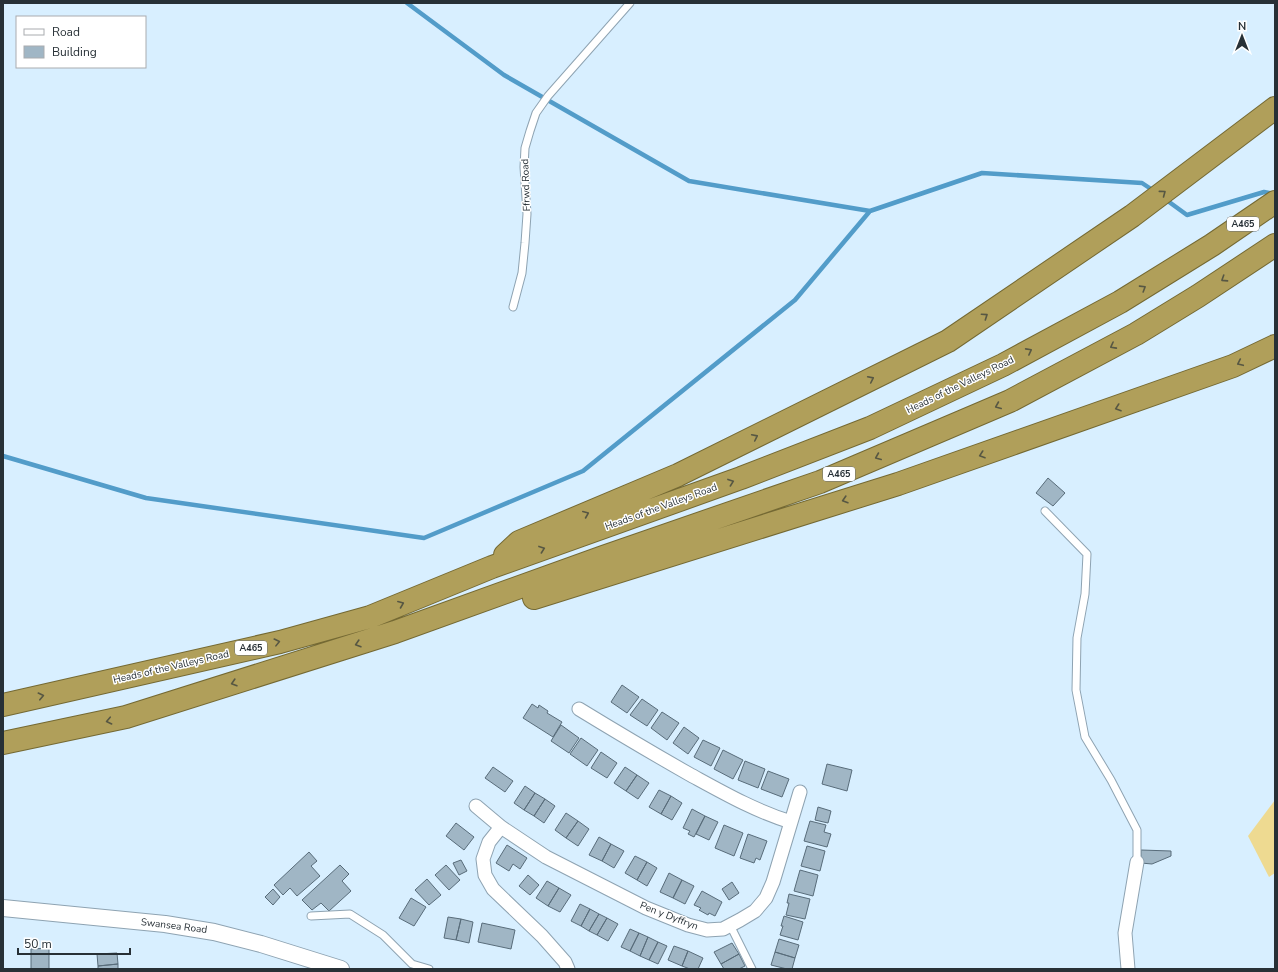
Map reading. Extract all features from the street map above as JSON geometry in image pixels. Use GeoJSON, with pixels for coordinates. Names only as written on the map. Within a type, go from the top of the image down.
{"type":"FeatureCollection","features":[{"type":"Feature","properties":{"kind":"highway"},"geometry":{"type":"LineString","coordinates":[[492,567],[519,542],[678,475],[948,341],[1132,216],[1275,108]]}},
{"type":"Feature","properties":{"kind":"highway","name":"Heads of the Valleys Road"},"geometry":{"type":"LineString","coordinates":[[3,705],[280,642],[370,616],[492,567],[741,478],[870,428],[1003,365],[1099,314],[1212,245],[1275,202]]}},
{"type":"Feature","properties":{"kind":"highway","name":"A465"},"geometry":{"type":"LineString","coordinates":[[3,743],[126,717],[395,632],[603,557],[820,482],[1010,401],[1136,334],[1198,296],[1275,245]]}},
{"type":"Feature","properties":{"kind":"highway"},"geometry":{"type":"LineString","coordinates":[[395,632],[424,635],[553,591],[898,484],[1233,366],[1275,346]]}},
{"type":"Feature","properties":{"kind":"street"},"geometry":{"type":"LineString","coordinates":[[578,709],[722,793],[778,818],[791,822]]}},
{"type":"Feature","properties":{"kind":"street","name":"Pen y Dyffryn"},"geometry":{"type":"LineString","coordinates":[[476,806],[500,827],[546,857],[646,908],[688,925],[707,930],[723,929],[755,911],[766,898],[773,882],[800,792]]}},
{"type":"Feature","properties":{"kind":"street"},"geometry":{"type":"LineString","coordinates":[[500,827],[489,842],[483,859],[485,875],[493,889],[542,936],[565,962],[568,969]]}},
{"type":"Feature","properties":{"kind":"street"},"geometry":{"type":"LineString","coordinates":[[1128,969],[1125,933],[1137,862]]}},
{"type":"Feature","properties":{"kind":"street","name":"Swansea Road"},"geometry":{"type":"LineString","coordinates":[[3,908],[165,924],[214,932],[261,944],[341,969]]}},
{"type":"Feature","properties":{"kind":"lane","name":"Ffrwd Road"},"geometry":{"type":"LineString","coordinates":[[513,307],[522,273],[525,243],[527,214],[524,167],[525,148],[536,113],[548,96],[630,3]]}},
{"type":"Feature","properties":{"kind":"lane"},"geometry":{"type":"LineString","coordinates":[[1046,511],[1087,554],[1085,594],[1077,638],[1076,690],[1085,736],[1112,780],[1137,830],[1137,862]]}},
{"type":"Feature","properties":{"kind":"lane"},"geometry":{"type":"LineString","coordinates":[[311,916],[350,914],[383,935],[412,964],[429,969]]}},
{"type":"Feature","properties":{"kind":"lane"},"geometry":{"type":"LineString","coordinates":[[730,925],[752,969]]}},
{"type":"Feature","properties":{"kind":"shaded area"},"geometry":{"type":"Polygon","coordinates":[[[1275,800],[1275,873],[1269,877],[1248,836],[1275,800]]]}},
{"type":"Feature","properties":{"kind":"building"},"geometry":{"type":"Polygon","coordinates":[[[1048,478],[1065,493],[1053,506],[1036,493],[1048,478]]]}},
{"type":"Feature","properties":{"kind":"building"},"geometry":{"type":"Polygon","coordinates":[[[622,685],[639,697],[627,713],[611,702],[622,685]]]}},
{"type":"Feature","properties":{"kind":"building"},"geometry":{"type":"Polygon","coordinates":[[[642,699],[658,710],[647,726],[630,715],[642,699]]]}},
{"type":"Feature","properties":{"kind":"building"},"geometry":{"type":"Polygon","coordinates":[[[532,704],[538,708],[539,705],[548,711],[547,713],[562,722],[553,737],[523,718],[532,704]]]}},
{"type":"Feature","properties":{"kind":"building"},"geometry":{"type":"Polygon","coordinates":[[[662,712],[679,723],[667,740],[651,728],[662,712]]]}},
{"type":"Feature","properties":{"kind":"building"},"geometry":{"type":"Polygon","coordinates":[[[561,725],[579,738],[569,753],[551,741],[561,725]]]}},
{"type":"Feature","properties":{"kind":"building"},"geometry":{"type":"Polygon","coordinates":[[[684,727],[699,738],[688,754],[673,743],[684,727]]]}},
{"type":"Feature","properties":{"kind":"building"},"geometry":{"type":"Polygon","coordinates":[[[581,738],[598,750],[587,766],[570,754],[581,738]]]}},
{"type":"Feature","properties":{"kind":"building"},"geometry":{"type":"Polygon","coordinates":[[[703,740],[720,748],[711,766],[694,757],[703,740]]]}},
{"type":"Feature","properties":{"kind":"building"},"geometry":{"type":"Polygon","coordinates":[[[723,750],[743,760],[733,779],[714,769],[723,750]]]}},
{"type":"Feature","properties":{"kind":"building"},"geometry":{"type":"Polygon","coordinates":[[[601,752],[617,763],[607,778],[591,768],[601,752]]]}},
{"type":"Feature","properties":{"kind":"building"},"geometry":{"type":"Polygon","coordinates":[[[745,761],[765,769],[758,788],[738,780],[745,761]]]}},
{"type":"Feature","properties":{"kind":"building"},"geometry":{"type":"Polygon","coordinates":[[[827,764],[852,770],[847,791],[822,784],[827,764]]]}},
{"type":"Feature","properties":{"kind":"building"},"geometry":{"type":"Polygon","coordinates":[[[493,767],[513,781],[505,792],[485,778],[493,767]]]}},
{"type":"Feature","properties":{"kind":"building"},"geometry":{"type":"Polygon","coordinates":[[[625,767],[637,775],[626,791],[614,783],[625,767]]]}},
{"type":"Feature","properties":{"kind":"building"},"geometry":{"type":"Polygon","coordinates":[[[768,771],[789,779],[782,797],[761,789],[768,771]]]}},
{"type":"Feature","properties":{"kind":"building"},"geometry":{"type":"Polygon","coordinates":[[[637,775],[649,783],[638,799],[626,791],[637,775]]]}},
{"type":"Feature","properties":{"kind":"building"},"geometry":{"type":"Polygon","coordinates":[[[525,786],[535,793],[524,810],[514,803],[525,786]]]}},
{"type":"Feature","properties":{"kind":"building"},"geometry":{"type":"Polygon","coordinates":[[[659,790],[671,796],[661,814],[649,807],[659,790]]]}},
{"type":"Feature","properties":{"kind":"building"},"geometry":{"type":"Polygon","coordinates":[[[535,793],[545,799],[534,816],[524,810],[535,793]]]}},
{"type":"Feature","properties":{"kind":"building"},"geometry":{"type":"Polygon","coordinates":[[[671,796],[682,803],[672,820],[661,814],[671,796]]]}},
{"type":"Feature","properties":{"kind":"building"},"geometry":{"type":"Polygon","coordinates":[[[545,799],[555,806],[544,823],[534,816],[545,799]]]}},
{"type":"Feature","properties":{"kind":"building"},"geometry":{"type":"Polygon","coordinates":[[[818,807],[831,811],[828,823],[815,820],[818,807]]]}},
{"type":"Feature","properties":{"kind":"building"},"geometry":{"type":"Polygon","coordinates":[[[692,809],[705,816],[694,837],[688,834],[690,831],[683,828],[692,809]]]}},
{"type":"Feature","properties":{"kind":"building"},"geometry":{"type":"Polygon","coordinates":[[[566,813],[578,821],[566,838],[555,830],[566,813]]]}},
{"type":"Feature","properties":{"kind":"building"},"geometry":{"type":"Polygon","coordinates":[[[705,816],[718,822],[709,840],[696,834],[705,816]]]}},
{"type":"Feature","properties":{"kind":"building"},"geometry":{"type":"Polygon","coordinates":[[[578,821],[589,829],[578,846],[566,838],[578,821]]]}},
{"type":"Feature","properties":{"kind":"building"},"geometry":{"type":"Polygon","coordinates":[[[810,821],[826,825],[824,832],[831,834],[827,847],[804,841],[810,821]]]}},
{"type":"Feature","properties":{"kind":"building"},"geometry":{"type":"Polygon","coordinates":[[[456,823],[474,837],[464,850],[446,836],[456,823]]]}},
{"type":"Feature","properties":{"kind":"building"},"geometry":{"type":"Polygon","coordinates":[[[724,825],[743,833],[734,856],[715,848],[724,825]]]}},
{"type":"Feature","properties":{"kind":"building"},"geometry":{"type":"Polygon","coordinates":[[[748,834],[767,841],[760,860],[756,858],[754,863],[740,858],[748,834]]]}},
{"type":"Feature","properties":{"kind":"building"},"geometry":{"type":"Polygon","coordinates":[[[599,837],[611,844],[602,861],[589,855],[599,837]]]}},
{"type":"Feature","properties":{"kind":"building"},"geometry":{"type":"Polygon","coordinates":[[[611,844],[624,851],[614,868],[602,861],[611,844]]]}},
{"type":"Feature","properties":{"kind":"building"},"geometry":{"type":"Polygon","coordinates":[[[507,845],[527,858],[520,869],[513,864],[509,871],[496,863],[507,845]]]}},
{"type":"Feature","properties":{"kind":"building"},"geometry":{"type":"Polygon","coordinates":[[[807,846],[825,851],[820,871],[801,866],[807,846]]]}},
{"type":"Feature","properties":{"kind":"building"},"geometry":{"type":"Polygon","coordinates":[[[1141,850],[1171,851],[1171,856],[1152,864],[1141,863],[1141,850]]]}},
{"type":"Feature","properties":{"kind":"building"},"geometry":{"type":"Polygon","coordinates":[[[309,852],[317,861],[311,866],[320,876],[297,896],[290,888],[283,895],[274,885],[309,852]]]}},
{"type":"Feature","properties":{"kind":"building"},"geometry":{"type":"Polygon","coordinates":[[[635,856],[647,862],[637,880],[625,873],[635,856]]]}},
{"type":"Feature","properties":{"kind":"building"},"geometry":{"type":"Polygon","coordinates":[[[461,860],[467,871],[459,875],[453,863],[461,860]]]}},
{"type":"Feature","properties":{"kind":"building"},"geometry":{"type":"Polygon","coordinates":[[[647,862],[657,868],[647,886],[637,880],[647,862]]]}},
{"type":"Feature","properties":{"kind":"building"},"geometry":{"type":"Polygon","coordinates":[[[340,865],[349,874],[342,881],[351,891],[329,911],[321,903],[312,910],[302,900],[340,865]]]}},
{"type":"Feature","properties":{"kind":"building"},"geometry":{"type":"Polygon","coordinates":[[[446,865],[460,880],[449,890],[435,875],[446,865]]]}},
{"type":"Feature","properties":{"kind":"building"},"geometry":{"type":"Polygon","coordinates":[[[800,870],[818,875],[813,896],[794,891],[800,870]]]}},
{"type":"Feature","properties":{"kind":"building"},"geometry":{"type":"Polygon","coordinates":[[[669,873],[682,880],[673,898],[660,892],[669,873]]]}},
{"type":"Feature","properties":{"kind":"building"},"geometry":{"type":"Polygon","coordinates":[[[528,875],[539,885],[530,895],[519,886],[528,875]]]}},
{"type":"Feature","properties":{"kind":"building"},"geometry":{"type":"Polygon","coordinates":[[[427,879],[441,895],[429,905],[415,890],[427,879]]]}},
{"type":"Feature","properties":{"kind":"building"},"geometry":{"type":"Polygon","coordinates":[[[682,880],[694,886],[685,904],[673,898],[682,880]]]}},
{"type":"Feature","properties":{"kind":"building"},"geometry":{"type":"Polygon","coordinates":[[[547,881],[559,888],[548,906],[536,898],[547,881]]]}},
{"type":"Feature","properties":{"kind":"building"},"geometry":{"type":"Polygon","coordinates":[[[732,882],[739,893],[729,900],[722,889],[732,882]]]}},
{"type":"Feature","properties":{"kind":"building"},"geometry":{"type":"Polygon","coordinates":[[[559,888],[571,895],[560,912],[548,906],[559,888]]]}},
{"type":"Feature","properties":{"kind":"building"},"geometry":{"type":"Polygon","coordinates":[[[273,889],[280,897],[273,905],[265,897],[273,889]]]}},
{"type":"Feature","properties":{"kind":"building"},"geometry":{"type":"Polygon","coordinates":[[[702,891],[722,902],[715,916],[709,913],[708,915],[699,910],[701,908],[694,905],[702,891]]]}},
{"type":"Feature","properties":{"kind":"building"},"geometry":{"type":"Polygon","coordinates":[[[789,894],[810,899],[805,919],[786,915],[789,903],[787,903],[789,894]]]}},
{"type":"Feature","properties":{"kind":"building"},"geometry":{"type":"Polygon","coordinates":[[[411,898],[426,907],[414,926],[399,918],[411,898]]]}},
{"type":"Feature","properties":{"kind":"building"},"geometry":{"type":"Polygon","coordinates":[[[580,904],[590,909],[581,926],[571,921],[580,904]]]}},
{"type":"Feature","properties":{"kind":"building"},"geometry":{"type":"Polygon","coordinates":[[[590,909],[599,914],[589,931],[581,926],[590,909]]]}},
{"type":"Feature","properties":{"kind":"building"},"geometry":{"type":"Polygon","coordinates":[[[599,914],[607,918],[597,935],[589,931],[599,914]]]}},
{"type":"Feature","properties":{"kind":"building"},"geometry":{"type":"Polygon","coordinates":[[[784,916],[803,922],[798,940],[780,935],[784,916]]]}},
{"type":"Feature","properties":{"kind":"building"},"geometry":{"type":"Polygon","coordinates":[[[448,917],[461,919],[456,940],[444,938],[448,917]]]}},
{"type":"Feature","properties":{"kind":"building"},"geometry":{"type":"Polygon","coordinates":[[[607,918],[618,924],[608,941],[597,935],[607,918]]]}},
{"type":"Feature","properties":{"kind":"building"},"geometry":{"type":"Polygon","coordinates":[[[461,919],[473,922],[469,943],[456,940],[461,919]]]}},
{"type":"Feature","properties":{"kind":"building"},"geometry":{"type":"Polygon","coordinates":[[[482,923],[515,930],[511,949],[478,942],[482,923]]]}},
{"type":"Feature","properties":{"kind":"building"},"geometry":{"type":"Polygon","coordinates":[[[630,929],[639,933],[630,951],[621,947],[630,929]]]}},
{"type":"Feature","properties":{"kind":"building"},"geometry":{"type":"Polygon","coordinates":[[[639,933],[648,937],[640,956],[630,951],[639,933]]]}},
{"type":"Feature","properties":{"kind":"building"},"geometry":{"type":"Polygon","coordinates":[[[648,937],[658,942],[649,960],[640,956],[648,937]]]}},
{"type":"Feature","properties":{"kind":"building"},"geometry":{"type":"Polygon","coordinates":[[[779,939],[799,945],[795,958],[775,952],[779,939]]]}},
{"type":"Feature","properties":{"kind":"building"},"geometry":{"type":"Polygon","coordinates":[[[658,942],[667,946],[658,964],[649,960],[658,942]]]}},
{"type":"Feature","properties":{"kind":"building"},"geometry":{"type":"Polygon","coordinates":[[[732,943],[739,954],[721,964],[714,952],[732,943]]]}},
{"type":"Feature","properties":{"kind":"building"},"geometry":{"type":"Polygon","coordinates":[[[674,946],[688,951],[682,966],[668,960],[674,946]]]}},
{"type":"Feature","properties":{"kind":"building"},"geometry":{"type":"Polygon","coordinates":[[[49,948],[49,969],[31,969],[31,949],[49,948]]]}},
{"type":"Feature","properties":{"kind":"building"},"geometry":{"type":"Polygon","coordinates":[[[688,951],[703,958],[698,969],[690,969],[682,966],[688,951]]]}},
{"type":"Feature","properties":{"kind":"building"},"geometry":{"type":"Polygon","coordinates":[[[775,952],[795,958],[792,969],[771,965],[775,952]]]}},
{"type":"Feature","properties":{"kind":"building"},"geometry":{"type":"Polygon","coordinates":[[[117,953],[118,964],[98,966],[97,954],[117,953]]]}},
{"type":"Feature","properties":{"kind":"building"},"geometry":{"type":"Polygon","coordinates":[[[739,954],[745,966],[739,969],[724,969],[721,964],[739,954]]]}},
{"type":"Feature","properties":{"kind":"building"},"geometry":{"type":"Polygon","coordinates":[[[118,964],[118,969],[98,969],[98,966],[118,964]]]}},
{"type":"Feature","properties":{"kind":"waterway"},"geometry":{"type":"LineString","coordinates":[[407,3],[504,75],[689,181],[870,211]]}},
{"type":"Feature","properties":{"kind":"waterway"},"geometry":{"type":"LineString","coordinates":[[3,456],[146,498],[424,538],[583,471],[795,300],[870,211],[982,173],[1142,183],[1154,191]]}},
{"type":"Feature","properties":{"kind":"waterway"},"geometry":{"type":"LineString","coordinates":[[1165,199],[1187,215],[1264,192],[1275,194]]}}]}
